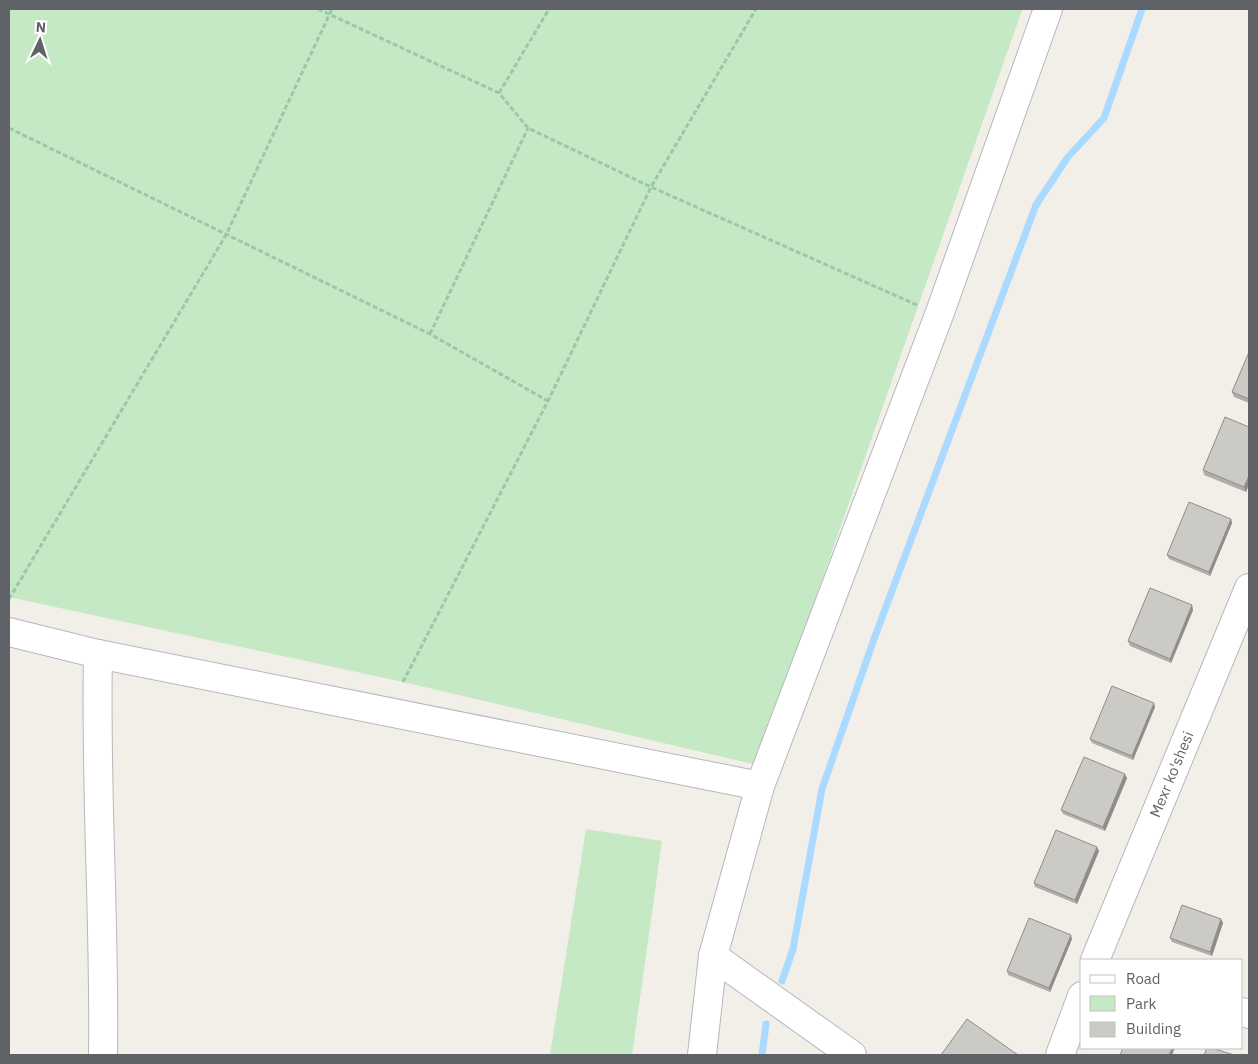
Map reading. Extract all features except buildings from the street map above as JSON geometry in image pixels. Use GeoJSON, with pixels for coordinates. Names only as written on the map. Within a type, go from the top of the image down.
{"type":"FeatureCollection","features":[{"type":"Feature","properties":{"kind":"street"},"geometry":{"type":"LineString","coordinates":[[702,1055],[713,956],[760,786],[939,315],[1048,9]]}},
{"type":"Feature","properties":{"kind":"street","name":"Mexr ko'shesi"},"geometry":{"type":"LineString","coordinates":[[1095,959],[1249,588]]}},
{"type":"Feature","properties":{"kind":"street"},"geometry":{"type":"LineString","coordinates":[[9,632],[98,654],[760,786]]}},
{"type":"Feature","properties":{"kind":"street"},"geometry":{"type":"LineString","coordinates":[[98,654],[97,722],[104,1005],[103,1055]]}},
{"type":"Feature","properties":{"kind":"street"},"geometry":{"type":"LineString","coordinates":[[713,956],[852,1055]]}},
{"type":"Feature","properties":{"kind":"street"},"geometry":{"type":"LineString","coordinates":[[1060,1055],[1080,1001]]}},
{"type":"Feature","properties":{"kind":"path"},"geometry":{"type":"LineString","coordinates":[[318,9],[499,93],[528,128],[651,187],[939,315]]}},
{"type":"Feature","properties":{"kind":"path"},"geometry":{"type":"LineString","coordinates":[[9,598],[226,235],[332,9]]}},
{"type":"Feature","properties":{"kind":"path"},"geometry":{"type":"LineString","coordinates":[[499,93],[549,9]]}},
{"type":"Feature","properties":{"kind":"path"},"geometry":{"type":"LineString","coordinates":[[403,682],[548,401],[651,187],[756,9]]}},
{"type":"Feature","properties":{"kind":"path"},"geometry":{"type":"LineString","coordinates":[[9,128],[430,334],[548,401]]}},
{"type":"Feature","properties":{"kind":"path"},"geometry":{"type":"LineString","coordinates":[[430,334],[528,128]]}},
{"type":"Feature","properties":{"kind":"green space"},"geometry":{"type":"Polygon","coordinates":[[[9,9],[1022,10],[757,765],[403,682],[9,597],[9,9]]]}},
{"type":"Feature","properties":{"kind":"green space"},"geometry":{"type":"Polygon","coordinates":[[[586,829],[662,841],[632,1055],[550,1055],[586,829]]]}},
{"type":"Feature","properties":{"kind":"waterway"},"geometry":{"type":"LineString","coordinates":[[782,981],[793,949],[822,789],[874,639],[1036,205],[1068,157],[1104,118],[1142,9]]}},
{"type":"Feature","properties":{"kind":"waterway"},"geometry":{"type":"LineString","coordinates":[[762,1055],[766,1024]]}}]}
